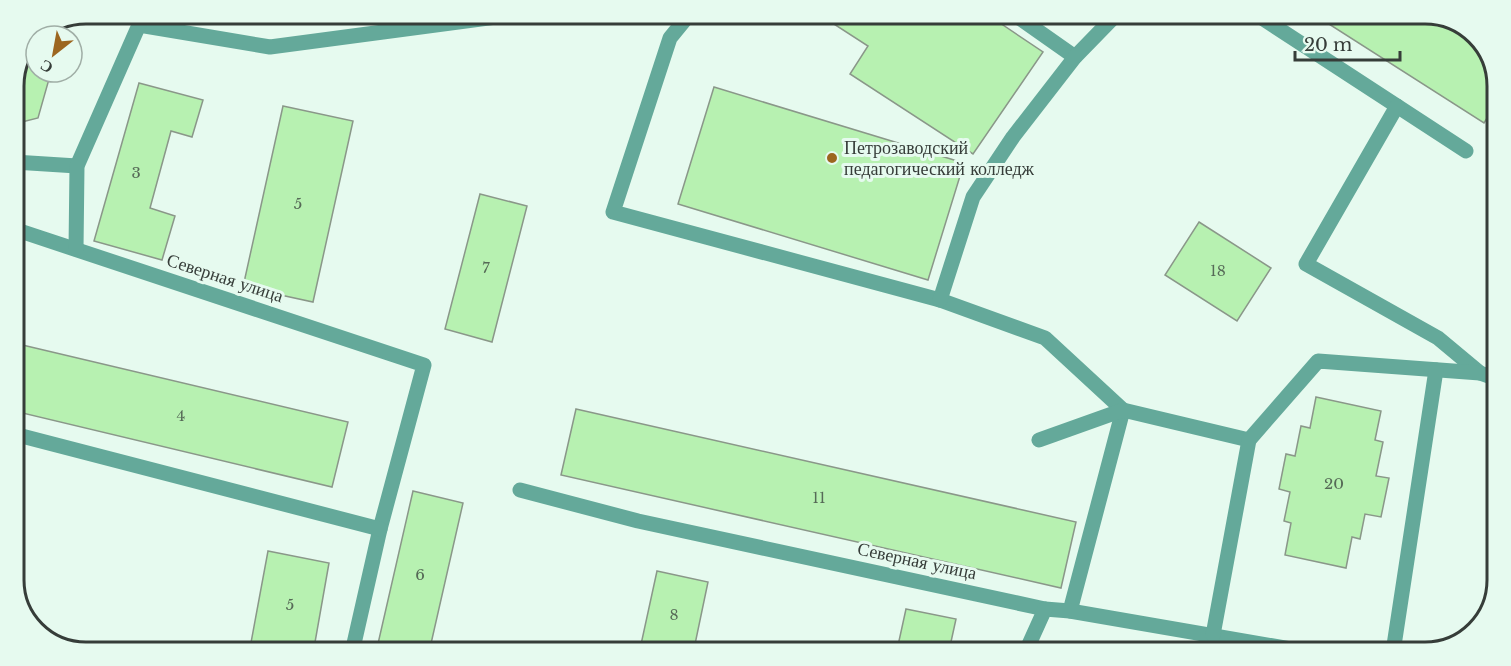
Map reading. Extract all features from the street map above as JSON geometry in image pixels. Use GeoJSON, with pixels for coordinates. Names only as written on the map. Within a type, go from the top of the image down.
{"type":"FeatureCollection","features":[{"type":"Feature","properties":{"kind":"street"},"geometry":{"type":"LineString","coordinates":[[76,249],[76,166],[138,24]]}},
{"type":"Feature","properties":{"kind":"street"},"geometry":{"type":"LineString","coordinates":[[163,24],[270,47],[443,24]]}},
{"type":"Feature","properties":{"kind":"street"},"geometry":{"type":"LineString","coordinates":[[681,24],[670,38],[613,212],[940,300],[1045,338],[1123,410],[1249,440]]}},
{"type":"Feature","properties":{"kind":"street"},"geometry":{"type":"LineString","coordinates":[[1028,24],[1075,57]]}},
{"type":"Feature","properties":{"kind":"street"},"geometry":{"type":"LineString","coordinates":[[940,300],[973,197],[1013,137],[1075,57],[1107,24]]}},
{"type":"Feature","properties":{"kind":"street"},"geometry":{"type":"LineString","coordinates":[[1271,24],[1466,151]]}},
{"type":"Feature","properties":{"kind":"street"},"geometry":{"type":"LineString","coordinates":[[1396,105],[1306,264],[1438,338],[1487,376]]}},
{"type":"Feature","properties":{"kind":"street"},"geometry":{"type":"LineString","coordinates":[[24,163],[76,166]]}},
{"type":"Feature","properties":{"kind":"street","name":"Северная улица"},"geometry":{"type":"LineString","coordinates":[[24,232],[424,365],[380,530]]}},
{"type":"Feature","properties":{"kind":"street"},"geometry":{"type":"LineString","coordinates":[[1213,635],[1249,440],[1318,361],[1487,376]]}},
{"type":"Feature","properties":{"kind":"street"},"geometry":{"type":"LineString","coordinates":[[1395,642],[1436,370]]}},
{"type":"Feature","properties":{"kind":"street"},"geometry":{"type":"LineString","coordinates":[[1038,440],[1123,410]]}},
{"type":"Feature","properties":{"kind":"street"},"geometry":{"type":"LineString","coordinates":[[1070,611],[1123,410]]}},
{"type":"Feature","properties":{"kind":"street"},"geometry":{"type":"LineString","coordinates":[[24,437],[380,530],[354,642]]}},
{"type":"Feature","properties":{"kind":"street","name":"Северная улица"},"geometry":{"type":"LineString","coordinates":[[520,490],[638,521],[1045,609],[1070,611],[1252,642]]}},
{"type":"Feature","properties":{"kind":"street"},"geometry":{"type":"LineString","coordinates":[[1030,642],[1045,609]]}},
{"type":"Feature","properties":{"kind":"building"},"geometry":{"type":"Polygon","coordinates":[[[834,24],[1001,24],[1043,52],[973,154],[850,74],[868,46],[834,24]]]}},
{"type":"Feature","properties":{"kind":"building"},"geometry":{"type":"Polygon","coordinates":[[[1329,24],[1425,24],[1437,25],[1456,32],[1469,42],[1479,55],[1486,74],[1487,118],[1484,123],[1329,24]]]}},
{"type":"Feature","properties":{"kind":"building"},"geometry":{"type":"Polygon","coordinates":[[[139,83],[203,100],[192,137],[171,131],[150,208],[175,216],[162,260],[94,241],[139,83]]]}},
{"type":"Feature","properties":{"kind":"building"},"geometry":{"type":"Polygon","coordinates":[[[24,84],[48,84],[38,118],[24,122],[24,84]]]}},
{"type":"Feature","properties":{"kind":"building","name":"Петрозаводский педагогический колледж"},"geometry":{"type":"Polygon","coordinates":[[[714,87],[964,163],[928,280],[678,204],[714,87]]]}},
{"type":"Feature","properties":{"kind":"building"},"geometry":{"type":"Polygon","coordinates":[[[283,106],[353,121],[313,302],[243,287],[283,106]]]}},
{"type":"Feature","properties":{"kind":"building"},"geometry":{"type":"Polygon","coordinates":[[[480,194],[527,206],[492,342],[445,329],[480,194]]]}},
{"type":"Feature","properties":{"kind":"building"},"geometry":{"type":"Polygon","coordinates":[[[1199,222],[1271,268],[1237,321],[1165,275],[1199,222]]]}},
{"type":"Feature","properties":{"kind":"building"},"geometry":{"type":"Polygon","coordinates":[[[24,345],[348,422],[332,487],[24,413],[24,345]]]}},
{"type":"Feature","properties":{"kind":"building"},"geometry":{"type":"Polygon","coordinates":[[[1316,397],[1381,411],[1375,440],[1383,442],[1376,476],[1389,478],[1381,517],[1365,514],[1360,539],[1352,537],[1346,568],[1285,555],[1291,523],[1284,521],[1290,492],[1279,489],[1286,454],[1295,456],[1301,426],[1310,428],[1316,397]]]}},
{"type":"Feature","properties":{"kind":"building"},"geometry":{"type":"Polygon","coordinates":[[[576,409],[1076,522],[1061,588],[561,475],[576,409]]]}},
{"type":"Feature","properties":{"kind":"building"},"geometry":{"type":"Polygon","coordinates":[[[413,491],[463,503],[431,642],[378,642],[413,491]]]}},
{"type":"Feature","properties":{"kind":"building"},"geometry":{"type":"Polygon","coordinates":[[[268,551],[329,563],[315,642],[251,642],[268,551]]]}},
{"type":"Feature","properties":{"kind":"building"},"geometry":{"type":"Polygon","coordinates":[[[657,571],[708,582],[695,642],[642,642],[657,571]]]}},
{"type":"Feature","properties":{"kind":"building"},"geometry":{"type":"Polygon","coordinates":[[[906,609],[956,619],[951,642],[899,642],[906,609]]]}},
{"type":"Feature","properties":{"kind":"place","name":"Петрозаводский педагогический колледж"},"geometry":{"type":"Point","coordinates":[832,158]}}]}
